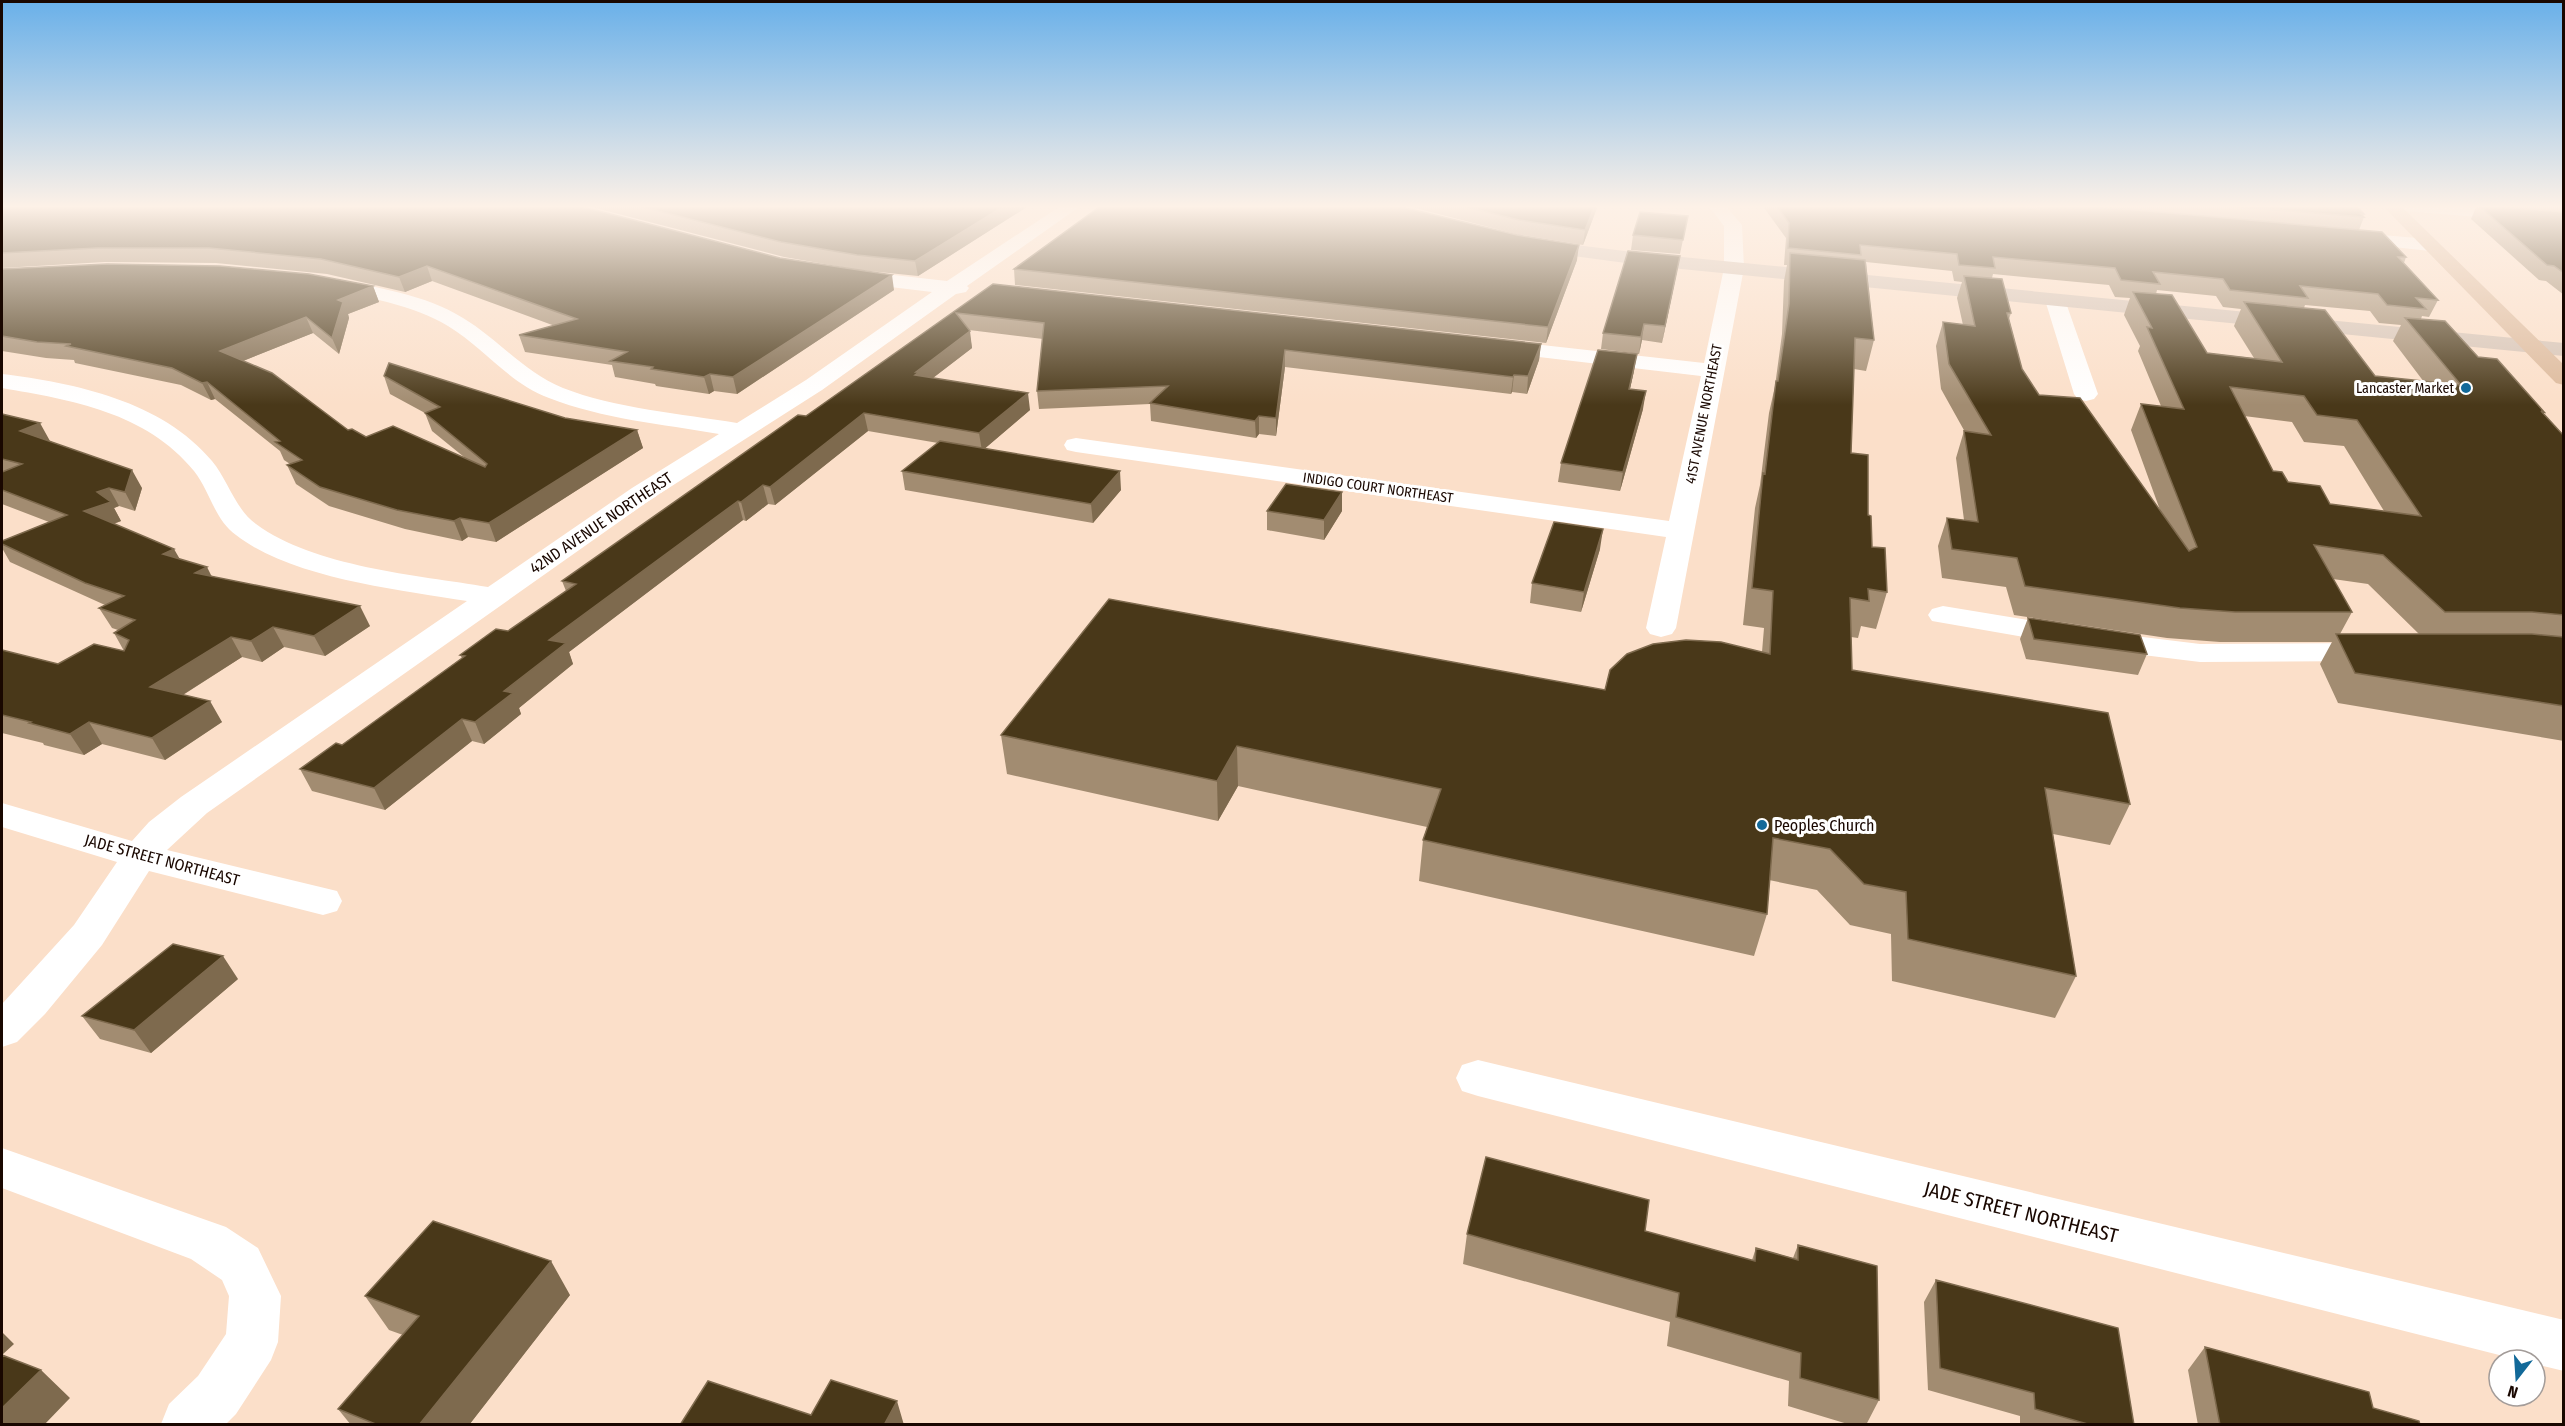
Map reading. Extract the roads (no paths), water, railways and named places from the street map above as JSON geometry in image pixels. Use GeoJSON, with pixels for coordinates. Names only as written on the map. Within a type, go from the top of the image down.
{"type":"FeatureCollection","features":[{"type":"Feature","properties":{"kind":"main road"},"geometry":{"type":"LineString","coordinates":[[2458,272],[2564,378]]}},
{"type":"Feature","properties":{"kind":"street","name":"42ND AVENUE NORTHEAST"},"geometry":{"type":"LineString","coordinates":[[2,1030],[30,1003],[88,935],[140,856],[162,831],[194,805],[641,495],[814,385],[976,272]]}},
{"type":"Feature","properties":{"kind":"street","name":"41ST AVENUE NORTHEAST"},"geometry":{"type":"LineString","coordinates":[[1661,628],[1733,272]]}},
{"type":"Feature","properties":{"kind":"street"},"geometry":{"type":"LineString","coordinates":[[1770,272],[2564,350]]}},
{"type":"Feature","properties":{"kind":"street"},"geometry":{"type":"LineString","coordinates":[[835,274],[952,288],[985,289]]}},
{"type":"Feature","properties":{"kind":"street"},"geometry":{"type":"LineString","coordinates":[[317,282],[381,295],[431,310],[456,322],[530,380],[556,393],[598,406],[742,431]]}},
{"type":"Feature","properties":{"kind":"street"},"geometry":{"type":"LineString","coordinates":[[2055,300],[2086,394]]}},
{"type":"Feature","properties":{"kind":"street"},"geometry":{"type":"LineString","coordinates":[[1477,344],[1712,371]]}},
{"type":"Feature","properties":{"kind":"street"},"geometry":{"type":"LineString","coordinates":[[2,381],[84,396],[117,407],[166,431],[183,444],[204,467],[228,510],[246,530],[276,547],[318,562],[358,572],[495,597]]}},
{"type":"Feature","properties":{"kind":"street","name":"INDIGO COURT NORTHEAST"},"geometry":{"type":"LineString","coordinates":[[1076,445],[1680,531]]}},
{"type":"Feature","properties":{"kind":"street"},"geometry":{"type":"LineString","coordinates":[[1943,615],[2189,652],[2247,654],[2398,652]]}},
{"type":"Feature","properties":{"kind":"street","name":"JADE STREET NORTHEAST"},"geometry":{"type":"LineString","coordinates":[[2,815],[140,856],[323,901]]}},
{"type":"Feature","properties":{"kind":"street","name":"JADE STREET NORTHEAST"},"geometry":{"type":"LineString","coordinates":[[1478,1078],[2564,1346]]}},
{"type":"Feature","properties":{"kind":"street"},"geometry":{"type":"LineString","coordinates":[[2,1168],[208,1243],[240,1264],[255,1296],[252,1341],[217,1395],[189,1425]]}},
{"type":"Feature","properties":{"kind":"place","name":"Lancaster Market"},"geometry":{"type":"Point","coordinates":[2466,388]}},
{"type":"Feature","properties":{"kind":"place","name":"Peoples Church"},"geometry":{"type":"Point","coordinates":[1762,825]}}]}
